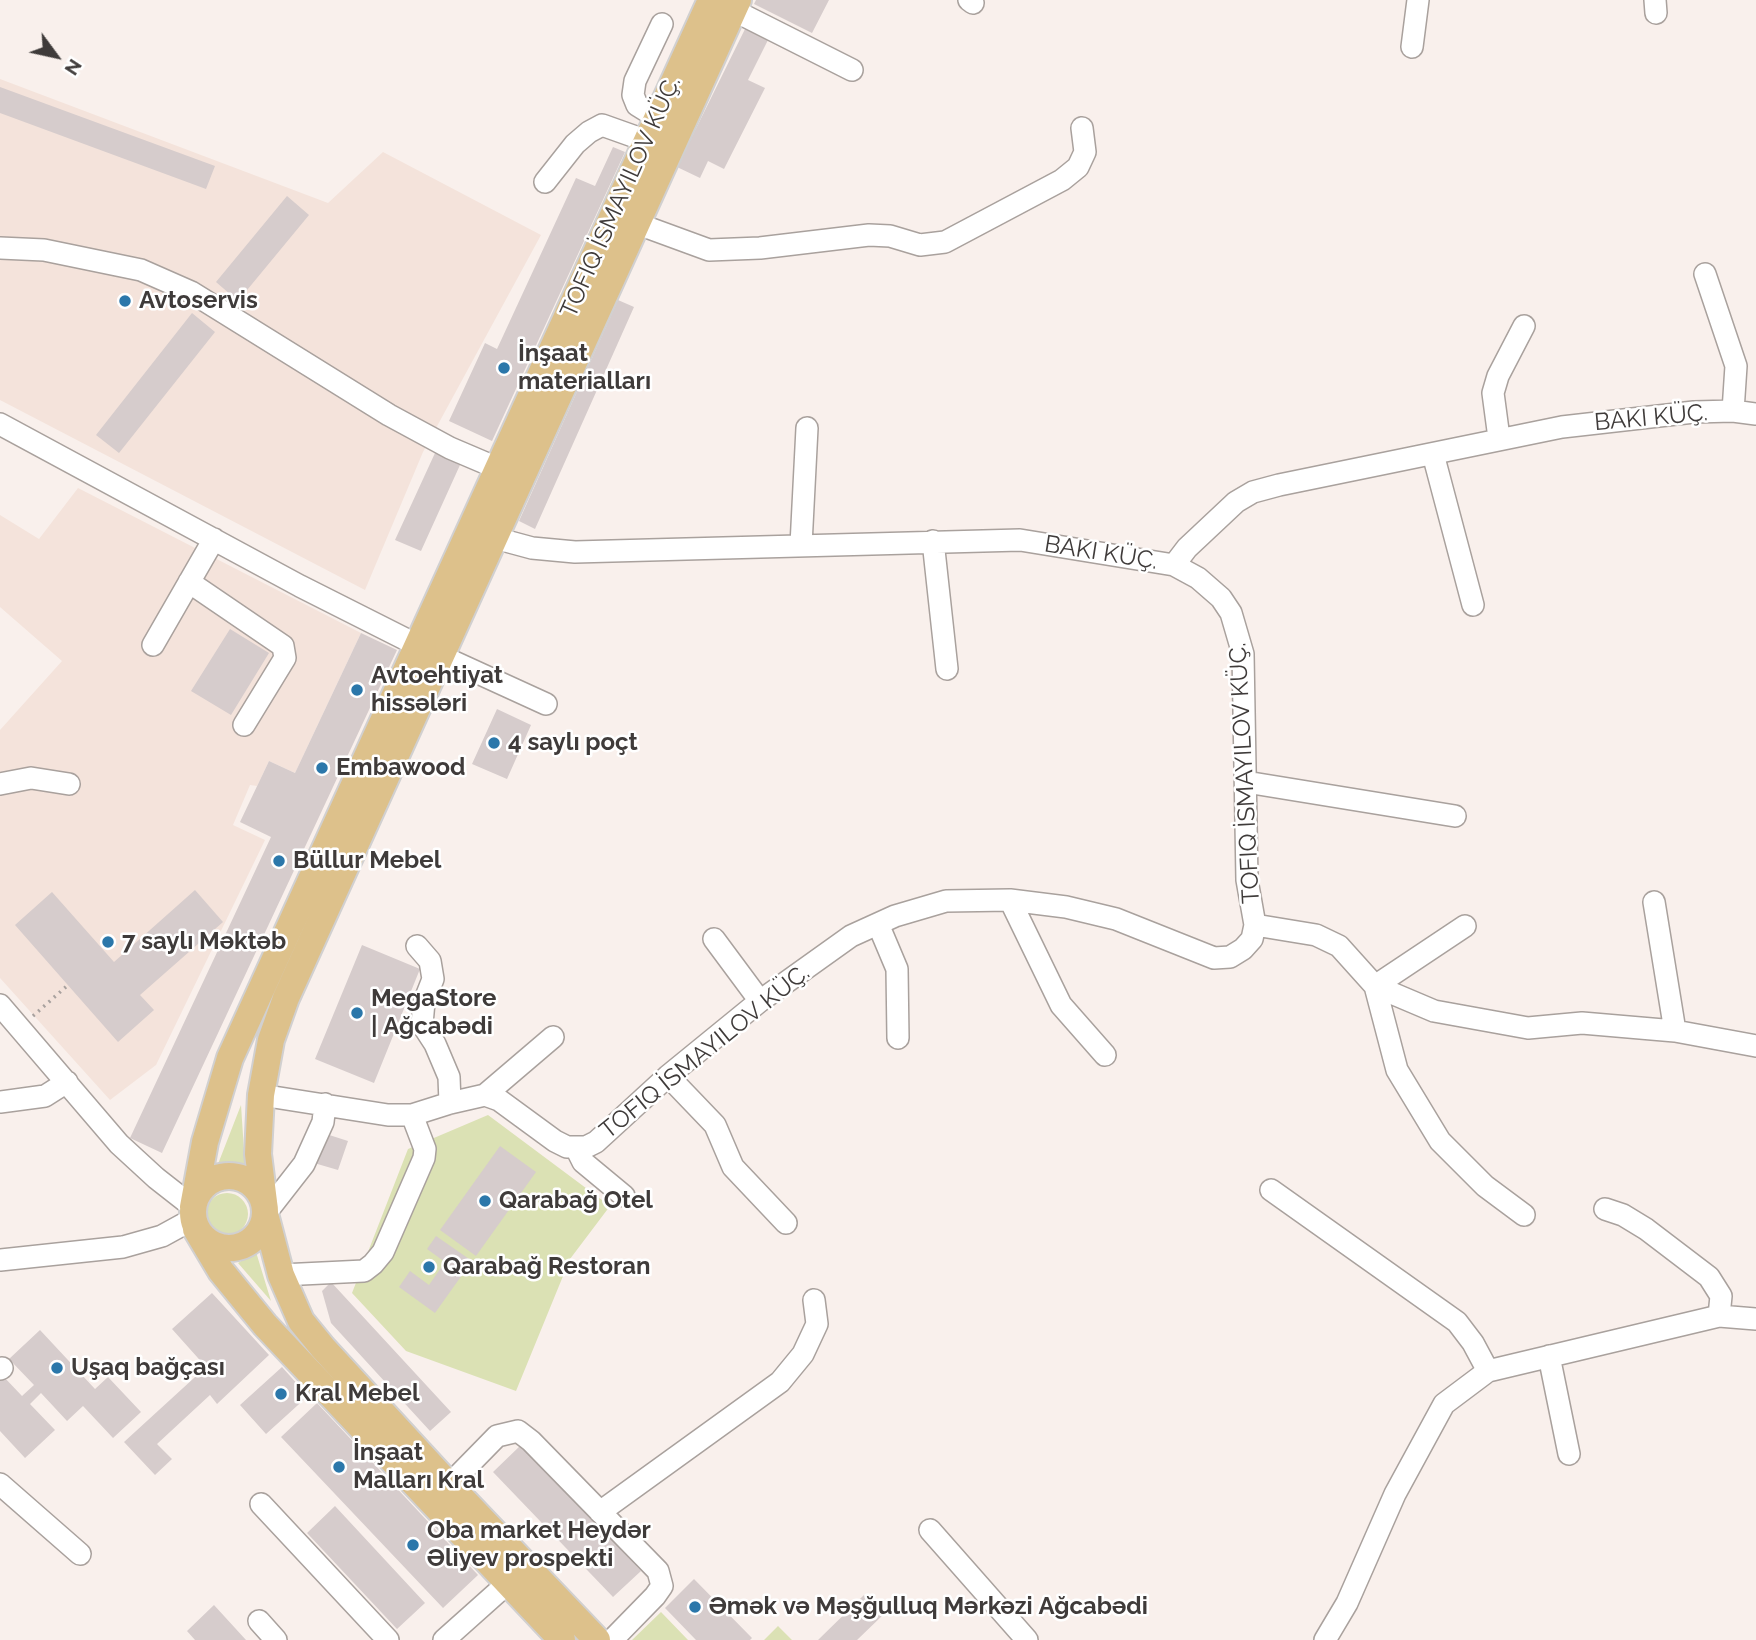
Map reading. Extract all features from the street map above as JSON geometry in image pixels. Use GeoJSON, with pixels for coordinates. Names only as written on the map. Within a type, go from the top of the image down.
{"type":"FeatureCollection","features":[{"type":"Feature","properties":{"kind":"main road"},"geometry":{"type":"LineString","coordinates":[[727,4],[638,224],[583,314],[497,468],[429,650],[286,998],[271,1040],[261,1094],[258,1154],[264,1208],[258,1233],[241,1246],[231,1248],[211,1244],[194,1218],[208,1132],[230,1058],[429,650],[495,538],[583,314],[652,129],[727,4]]}},
{"type":"Feature","properties":{"kind":"main road"},"geometry":{"type":"LineString","coordinates":[[562,1640],[517,1575],[449,1485],[301,1321],[282,1275],[258,1191],[250,1182],[226,1175],[204,1185],[197,1195],[194,1218],[221,1271],[265,1325],[517,1575],[597,1640]]}},
{"type":"Feature","properties":{"kind":"street"},"geometry":{"type":"LineString","coordinates":[[1412,47],[1418,0]]}},
{"type":"Feature","properties":{"kind":"street"},"geometry":{"type":"LineString","coordinates":[[727,4],[852,70]]}},
{"type":"Feature","properties":{"kind":"street"},"geometry":{"type":"LineString","coordinates":[[652,129],[633,95],[635,81],[662,24]]}},
{"type":"Feature","properties":{"kind":"street"},"geometry":{"type":"LineString","coordinates":[[545,182],[575,144],[602,125],[652,129]]}},
{"type":"Feature","properties":{"kind":"street"},"geometry":{"type":"LineString","coordinates":[[638,224],[709,250],[760,248],[869,235],[890,236],[920,245],[945,242],[1062,180],[1078,167],[1084,152],[1082,128]]}},
{"type":"Feature","properties":{"kind":"street"},"geometry":{"type":"LineString","coordinates":[[0,247],[44,250],[141,270],[191,292],[388,415],[450,448],[497,468]]}},
{"type":"Feature","properties":{"kind":"street"},"geometry":{"type":"LineString","coordinates":[[1705,274],[1736,366],[1733,411]]}},
{"type":"Feature","properties":{"kind":"street"},"geometry":{"type":"LineString","coordinates":[[1499,438],[1493,393],[1498,376],[1524,326]]}},
{"type":"Feature","properties":{"kind":"street"},"geometry":{"type":"LineString","coordinates":[[1174,565],[1215,519],[1254,492],[1562,426],[1694,412],[1733,411],[1756,414]]}},
{"type":"Feature","properties":{"kind":"street"},"geometry":{"type":"LineString","coordinates":[[0,424],[300,586],[546,704]]}},
{"type":"Feature","properties":{"kind":"street"},"geometry":{"type":"LineString","coordinates":[[801,545],[807,428]]}},
{"type":"Feature","properties":{"kind":"street"},"geometry":{"type":"LineString","coordinates":[[1433,454],[1473,605]]}},
{"type":"Feature","properties":{"kind":"street"},"geometry":{"type":"LineString","coordinates":[[485,1095],[499,1100],[555,1141],[576,1148],[586,1147],[596,1142],[668,1076],[760,1001],[851,936],[895,916],[946,901],[1010,900],[1066,907],[1116,919],[1214,958],[1230,957],[1243,949],[1252,939],[1255,925],[1247,880],[1243,654],[1231,614],[1221,598],[1198,578],[1174,565],[1020,540],[575,552],[532,548],[495,538]]}},
{"type":"Feature","properties":{"kind":"street"},"geometry":{"type":"LineString","coordinates":[[153,645],[214,539]]}},
{"type":"Feature","properties":{"kind":"street"},"geometry":{"type":"LineString","coordinates":[[933,541],[947,669]]}},
{"type":"Feature","properties":{"kind":"street"},"geometry":{"type":"LineString","coordinates":[[189,582],[283,646],[285,658],[244,725]]}},
{"type":"Feature","properties":{"kind":"street"},"geometry":{"type":"LineString","coordinates":[[0,784],[31,779],[69,784]]}},
{"type":"Feature","properties":{"kind":"street"},"geometry":{"type":"LineString","coordinates":[[1246,782],[1455,816]]}},
{"type":"Feature","properties":{"kind":"street"},"geometry":{"type":"LineString","coordinates":[[1010,900],[1061,1005],[1105,1055]]}},
{"type":"Feature","properties":{"kind":"street"},"geometry":{"type":"LineString","coordinates":[[1654,902],[1675,1031]]}},
{"type":"Feature","properties":{"kind":"street"},"geometry":{"type":"LineString","coordinates":[[878,924],[897,969],[898,1038]]}},
{"type":"Feature","properties":{"kind":"street"},"geometry":{"type":"LineString","coordinates":[[1255,925],[1316,935],[1339,946],[1375,986],[1434,1011],[1528,1028],[1582,1023],[1675,1031],[1756,1045]]}},
{"type":"Feature","properties":{"kind":"street"},"geometry":{"type":"LineString","coordinates":[[1375,986],[1465,926]]}},
{"type":"Feature","properties":{"kind":"street"},"geometry":{"type":"LineString","coordinates":[[714,939],[760,1001]]}},
{"type":"Feature","properties":{"kind":"street"},"geometry":{"type":"LineString","coordinates":[[417,946],[430,961],[433,979],[424,1002],[422,1024],[435,1044],[449,1077],[450,1102]]}},
{"type":"Feature","properties":{"kind":"street"},"geometry":{"type":"LineString","coordinates":[[1375,986],[1397,1070],[1440,1140],[1485,1186],[1524,1215]]}},
{"type":"Feature","properties":{"kind":"street"},"geometry":{"type":"LineString","coordinates":[[0,1005],[118,1144],[156,1178],[194,1218],[162,1236],[123,1247],[0,1260]]}},
{"type":"Feature","properties":{"kind":"street"},"geometry":{"type":"LineString","coordinates":[[261,1094],[388,1115],[412,1115],[450,1102],[485,1095],[553,1037]]}},
{"type":"Feature","properties":{"kind":"street"},"geometry":{"type":"LineString","coordinates":[[668,1076],[715,1125],[733,1167],[786,1223]]}},
{"type":"Feature","properties":{"kind":"street"},"geometry":{"type":"LineString","coordinates":[[0,1102],[45,1096],[67,1082]]}},
{"type":"Feature","properties":{"kind":"street"},"geometry":{"type":"LineString","coordinates":[[264,1208],[304,1164],[323,1122],[325,1104]]}},
{"type":"Feature","properties":{"kind":"street"},"geometry":{"type":"LineString","coordinates":[[282,1275],[363,1271],[383,1252],[424,1158],[425,1149],[412,1115]]}},
{"type":"Feature","properties":{"kind":"street"},"geometry":{"type":"LineString","coordinates":[[576,1148],[583,1162],[624,1196]]}},
{"type":"Feature","properties":{"kind":"street"},"geometry":{"type":"LineString","coordinates":[[1271,1190],[1457,1322],[1473,1343],[1488,1371]]}},
{"type":"Feature","properties":{"kind":"street"},"geometry":{"type":"LineString","coordinates":[[1605,1209],[1623,1215],[1646,1230],[1709,1277],[1721,1296],[1719,1316]]}},
{"type":"Feature","properties":{"kind":"street"},"geometry":{"type":"LineString","coordinates":[[600,1513],[780,1382],[803,1354],[817,1324],[814,1300]]}},
{"type":"Feature","properties":{"kind":"street"},"geometry":{"type":"LineString","coordinates":[[1325,1640],[1347,1602],[1395,1494],[1444,1404],[1488,1371],[1719,1316],[1756,1319]]}},
{"type":"Feature","properties":{"kind":"street"},"geometry":{"type":"LineString","coordinates":[[1549,1356],[1569,1454]]}},
{"type":"Feature","properties":{"kind":"street"},"geometry":{"type":"LineString","coordinates":[[449,1485],[497,1436],[518,1431],[531,1441],[658,1571],[662,1586],[612,1640]]}},
{"type":"Feature","properties":{"kind":"street"},"geometry":{"type":"LineString","coordinates":[[0,1484],[80,1555]]}},
{"type":"Feature","properties":{"kind":"street"},"geometry":{"type":"LineString","coordinates":[[261,1504],[388,1640]]}},
{"type":"Feature","properties":{"kind":"street"},"geometry":{"type":"LineString","coordinates":[[930,1530],[1027,1640]]}},
{"type":"Feature","properties":{"kind":"street"},"geometry":{"type":"LineString","coordinates":[[444,1640],[517,1575]]}},
{"type":"Feature","properties":{"kind":"street"},"geometry":{"type":"LineString","coordinates":[[259,1621],[276,1640]]}},
{"type":"Feature","properties":{"kind":"path"},"geometry":{"type":"LineString","coordinates":[[20,1028],[68,985]]}},
{"type":"Feature","properties":{"kind":"shaded area"},"geometry":{"type":"Polygon","coordinates":[[[0,79],[328,203],[383,152],[541,235],[423,452],[365,590],[0,400],[0,79]]]}},
{"type":"Feature","properties":{"kind":"shaded area"},"geometry":{"type":"Polygon","coordinates":[[[78,488],[361,633],[295,773],[269,761],[257,786],[250,785],[233,825],[265,840],[156,1065],[110,1100],[0,978],[0,730],[62,661],[0,607],[0,515],[39,539],[78,488]]]}},
{"type":"Feature","properties":{"kind":"green space"},"geometry":{"type":"Polygon","coordinates":[[[241,1105],[245,1166],[218,1164],[241,1105]]]}},
{"type":"Feature","properties":{"kind":"green space"},"geometry":{"type":"Polygon","coordinates":[[[488,1115],[610,1206],[570,1259],[516,1391],[406,1351],[352,1293],[408,1149],[488,1115]]]}},
{"type":"Feature","properties":{"kind":"green space"},"geometry":{"type":"Polygon","coordinates":[[[227,1193],[242,1199],[248,1214],[242,1229],[227,1235],[212,1229],[206,1214],[212,1199],[227,1193]]]}},
{"type":"Feature","properties":{"kind":"green space"},"geometry":{"type":"Polygon","coordinates":[[[256,1252],[271,1301],[238,1263],[256,1252]]]}},
{"type":"Feature","properties":{"kind":"green space"},"geometry":{"type":"Polygon","coordinates":[[[661,1612],[688,1640],[632,1640],[661,1612]]]}},
{"type":"Feature","properties":{"kind":"green space"},"geometry":{"type":"Polygon","coordinates":[[[778,1626],[792,1640],[764,1640],[778,1626]]]}},
{"type":"Feature","properties":{"kind":"building"},"geometry":{"type":"Polygon","coordinates":[[[756,0],[829,0],[812,33],[754,4],[756,0]]]}},
{"type":"Feature","properties":{"kind":"building"},"geometry":{"type":"Polygon","coordinates":[[[746,27],[769,38],[748,80],[765,88],[724,169],[708,161],[700,178],[677,167],[746,27]]]}},
{"type":"Feature","properties":{"kind":"building"},"geometry":{"type":"Polygon","coordinates":[[[0,87],[215,166],[206,189],[0,113],[0,87]]]}},
{"type":"Feature","properties":{"kind":"building"},"geometry":{"type":"Polygon","coordinates":[[[613,147],[625,152],[492,441],[449,421],[485,343],[497,349],[576,178],[595,186],[613,147]]]}},
{"type":"Feature","properties":{"kind":"building"},"geometry":{"type":"Polygon","coordinates":[[[287,196],[309,215],[238,301],[216,282],[287,196]]]}},
{"type":"Feature","properties":{"kind":"building"},"geometry":{"type":"Polygon","coordinates":[[[618,300],[634,307],[535,529],[519,521],[618,300]]]}},
{"type":"Feature","properties":{"kind":"building"},"geometry":{"type":"Polygon","coordinates":[[[192,313],[215,332],[119,453],[96,435],[192,313]]]}},
{"type":"Feature","properties":{"kind":"building"},"geometry":{"type":"Polygon","coordinates":[[[435,453],[460,465],[421,551],[395,540],[435,453]]]}},
{"type":"Feature","properties":{"kind":"building"},"geometry":{"type":"Polygon","coordinates":[[[230,629],[269,653],[231,715],[191,691],[230,629]]]}},
{"type":"Feature","properties":{"kind":"building"},"geometry":{"type":"Polygon","coordinates":[[[361,633],[397,650],[162,1153],[130,1138],[271,837],[240,822],[269,761],[295,773],[361,633]]]}},
{"type":"Feature","properties":{"kind":"building"},"geometry":{"type":"Polygon","coordinates":[[[497,709],[531,725],[507,779],[472,764],[497,709]]]}},
{"type":"Feature","properties":{"kind":"building"},"geometry":{"type":"Polygon","coordinates":[[[195,890],[223,922],[140,995],[154,1010],[118,1042],[15,925],[52,892],[114,962],[195,890]]]}},
{"type":"Feature","properties":{"kind":"building"},"geometry":{"type":"Polygon","coordinates":[[[362,945],[420,969],[374,1083],[315,1059],[362,945]]]}},
{"type":"Feature","properties":{"kind":"building"},"geometry":{"type":"Polygon","coordinates":[[[323,1133],[348,1141],[338,1170],[314,1163],[323,1133]]]}},
{"type":"Feature","properties":{"kind":"building"},"geometry":{"type":"Polygon","coordinates":[[[500,1146],[536,1172],[476,1256],[440,1230],[500,1146]]]}},
{"type":"Feature","properties":{"kind":"building"},"geometry":{"type":"Polygon","coordinates":[[[436,1236],[472,1261],[435,1313],[399,1287],[410,1271],[429,1285],[445,1262],[427,1249],[436,1236]]]}},
{"type":"Feature","properties":{"kind":"building"},"geometry":{"type":"Polygon","coordinates":[[[331,1282],[451,1412],[430,1431],[331,1323],[322,1291],[331,1282]]]}},
{"type":"Feature","properties":{"kind":"building"},"geometry":{"type":"Polygon","coordinates":[[[212,1293],[269,1355],[217,1404],[210,1395],[157,1444],[172,1459],[155,1475],[124,1442],[206,1367],[172,1329],[212,1293]]]}},
{"type":"Feature","properties":{"kind":"building"},"geometry":{"type":"Polygon","coordinates":[[[40,1330],[95,1389],[108,1377],[141,1412],[113,1438],[83,1406],[67,1421],[41,1393],[30,1404],[55,1430],[25,1458],[0,1431],[0,1379],[3,1376],[22,1396],[34,1385],[9,1359],[40,1330]]]}},
{"type":"Feature","properties":{"kind":"building"},"geometry":{"type":"Polygon","coordinates":[[[282,1367],[308,1396],[266,1434],[240,1405],[282,1367]]]}},
{"type":"Feature","properties":{"kind":"building"},"geometry":{"type":"Polygon","coordinates":[[[317,1403],[478,1575],[443,1608],[281,1437],[317,1403]]]}},
{"type":"Feature","properties":{"kind":"building"},"geometry":{"type":"Polygon","coordinates":[[[521,1445],[641,1571],[613,1597],[493,1472],[521,1445]]]}},
{"type":"Feature","properties":{"kind":"building"},"geometry":{"type":"Polygon","coordinates":[[[335,1506],[425,1603],[397,1629],[307,1533],[335,1506]]]}},
{"type":"Feature","properties":{"kind":"building"},"geometry":{"type":"Polygon","coordinates":[[[694,1579],[752,1638],[750,1640],[696,1640],[665,1608],[694,1579]]]}},
{"type":"Feature","properties":{"kind":"building"},"geometry":{"type":"Polygon","coordinates":[[[864,1595],[883,1615],[857,1640],[818,1640],[864,1595]]]}},
{"type":"Feature","properties":{"kind":"building"},"geometry":{"type":"Polygon","coordinates":[[[214,1605],[246,1640],[195,1640],[187,1631],[214,1605]]]}},
{"type":"Feature","properties":{"kind":"place","name":"Avtoservis"},"geometry":{"type":"Point","coordinates":[125,301]}},
{"type":"Feature","properties":{"kind":"place","name":"İnşaat materialları"},"geometry":{"type":"Point","coordinates":[504,368]}},
{"type":"Feature","properties":{"kind":"place","name":"Avtoehtiyat hissələri"},"geometry":{"type":"Point","coordinates":[357,690]}},
{"type":"Feature","properties":{"kind":"place","name":"4 saylı poçt"},"geometry":{"type":"Point","coordinates":[494,743]}},
{"type":"Feature","properties":{"kind":"place","name":"Embawood"},"geometry":{"type":"Point","coordinates":[322,768]}},
{"type":"Feature","properties":{"kind":"place","name":"Büllur Mebel"},"geometry":{"type":"Point","coordinates":[279,861]}},
{"type":"Feature","properties":{"kind":"place","name":"7 saylı Məktəb"},"geometry":{"type":"Point","coordinates":[108,942]}},
{"type":"Feature","properties":{"kind":"place","name":"MegaStore | Ağcabədi"},"geometry":{"type":"Point","coordinates":[357,1013]}},
{"type":"Feature","properties":{"kind":"place","name":"Qarabağ Otel"},"geometry":{"type":"Point","coordinates":[485,1201]}},
{"type":"Feature","properties":{"kind":"place","name":"Qarabağ Restoran"},"geometry":{"type":"Point","coordinates":[429,1267]}},
{"type":"Feature","properties":{"kind":"place","name":"Uşaq bağçası"},"geometry":{"type":"Point","coordinates":[57,1368]}},
{"type":"Feature","properties":{"kind":"place","name":"Kral Mebel"},"geometry":{"type":"Point","coordinates":[281,1394]}},
{"type":"Feature","properties":{"kind":"place","name":"İnşaat Malları Kral"},"geometry":{"type":"Point","coordinates":[339,1467]}},
{"type":"Feature","properties":{"kind":"place","name":"Oba market Heydər Əliyev prospekti"},"geometry":{"type":"Point","coordinates":[413,1545]}},
{"type":"Feature","properties":{"kind":"place","name":"Əmək və Məşğulluq Mərkəzi Ağcabədi"},"geometry":{"type":"Point","coordinates":[695,1607]}}]}
